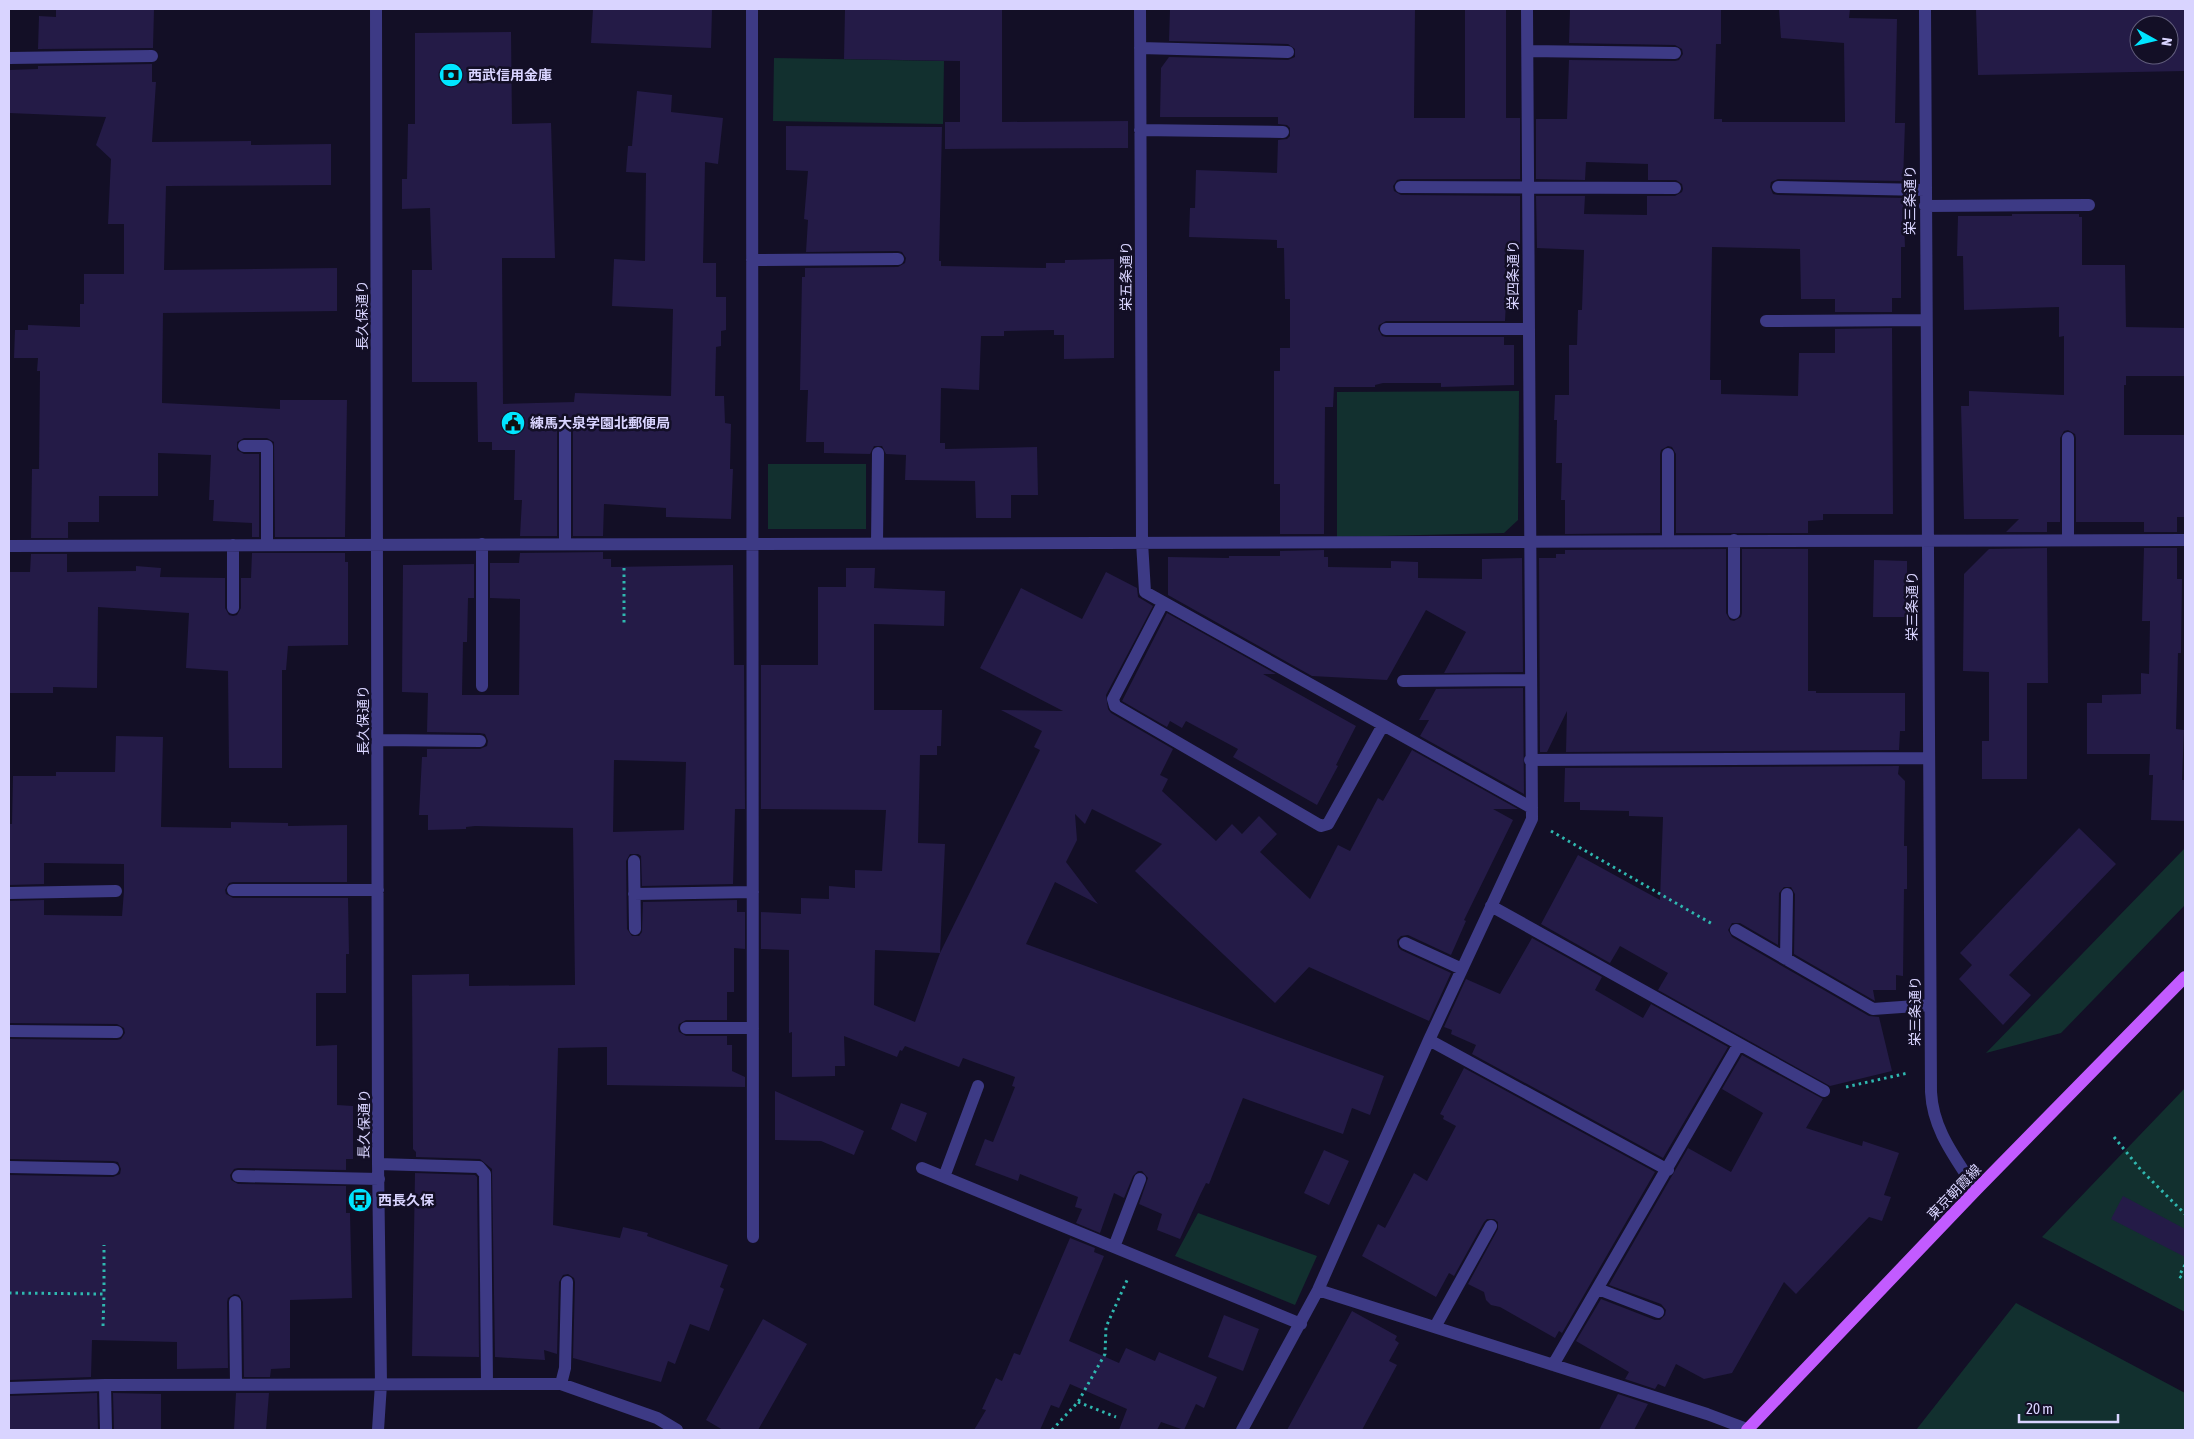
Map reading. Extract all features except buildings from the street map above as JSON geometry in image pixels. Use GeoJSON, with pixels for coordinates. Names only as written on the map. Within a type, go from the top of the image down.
{"type":"FeatureCollection","features":[{"type":"Feature","properties":{"kind":"main road","name":"東京朝霞線"},"geometry":{"type":"LineString","coordinates":[[1747,1430],[1976,1190],[2185,977]]}},
{"type":"Feature","properties":{"kind":"street","name":"長久保通り"},"geometry":{"type":"LineString","coordinates":[[376,9],[378,1164],[381,1384],[378,1430]]}},
{"type":"Feature","properties":{"kind":"street"},"geometry":{"type":"LineString","coordinates":[[752,9],[753,1237]]}},
{"type":"Feature","properties":{"kind":"street","name":"栄五条通り"},"geometry":{"type":"LineString","coordinates":[[1140,9],[1142,542],[1145,592],[1163,603]]}},
{"type":"Feature","properties":{"kind":"street","name":"栄四条通り"},"geometry":{"type":"LineString","coordinates":[[1527,9],[1530,760],[1532,814]]}},
{"type":"Feature","properties":{"kind":"street","name":"栄三条通り"},"geometry":{"type":"LineString","coordinates":[[1925,9],[1931,1092],[1933,1115],[1943,1140],[1976,1190]]}},
{"type":"Feature","properties":{"kind":"street"},"geometry":{"type":"LineString","coordinates":[[1140,48],[1288,52]]}},
{"type":"Feature","properties":{"kind":"street"},"geometry":{"type":"LineString","coordinates":[[1528,51],[1675,53]]}},
{"type":"Feature","properties":{"kind":"street"},"geometry":{"type":"LineString","coordinates":[[9,58],[152,56]]}},
{"type":"Feature","properties":{"kind":"street"},"geometry":{"type":"LineString","coordinates":[[1140,130],[1283,132]]}},
{"type":"Feature","properties":{"kind":"street"},"geometry":{"type":"LineString","coordinates":[[1400,187],[1675,188]]}},
{"type":"Feature","properties":{"kind":"street"},"geometry":{"type":"LineString","coordinates":[[1778,188],[1925,190]]}},
{"type":"Feature","properties":{"kind":"street"},"geometry":{"type":"LineString","coordinates":[[1925,206],[2089,205]]}},
{"type":"Feature","properties":{"kind":"street"},"geometry":{"type":"LineString","coordinates":[[752,260],[898,259]]}},
{"type":"Feature","properties":{"kind":"street"},"geometry":{"type":"LineString","coordinates":[[1766,321],[1926,320]]}},
{"type":"Feature","properties":{"kind":"street"},"geometry":{"type":"LineString","coordinates":[[1386,329],[1529,329]]}},
{"type":"Feature","properties":{"kind":"street"},"geometry":{"type":"LineString","coordinates":[[564,544],[565,430]]}},
{"type":"Feature","properties":{"kind":"street"},"geometry":{"type":"LineString","coordinates":[[2068,438],[2068,540]]}},
{"type":"Feature","properties":{"kind":"street"},"geometry":{"type":"LineString","coordinates":[[244,446],[267,446],[267,545]]}},
{"type":"Feature","properties":{"kind":"street"},"geometry":{"type":"LineString","coordinates":[[877,544],[878,453]]}},
{"type":"Feature","properties":{"kind":"street"},"geometry":{"type":"LineString","coordinates":[[1668,454],[1668,541]]}},
{"type":"Feature","properties":{"kind":"street"},"geometry":{"type":"LineString","coordinates":[[1734,540],[1734,614]]}},
{"type":"Feature","properties":{"kind":"street"},"geometry":{"type":"LineString","coordinates":[[9,546],[2185,540]]}},
{"type":"Feature","properties":{"kind":"street"},"geometry":{"type":"LineString","coordinates":[[482,544],[482,686]]}},
{"type":"Feature","properties":{"kind":"street"},"geometry":{"type":"LineString","coordinates":[[233,545],[233,608]]}},
{"type":"Feature","properties":{"kind":"street"},"geometry":{"type":"LineString","coordinates":[[1242,1430],[1318,1290],[1532,814],[1383,725],[1163,603],[1113,698],[1115,706],[1321,826],[1328,824],[1383,725]]}},
{"type":"Feature","properties":{"kind":"street"},"geometry":{"type":"LineString","coordinates":[[1404,681],[1530,680]]}},
{"type":"Feature","properties":{"kind":"street"},"geometry":{"type":"LineString","coordinates":[[378,740],[480,741]]}},
{"type":"Feature","properties":{"kind":"street"},"geometry":{"type":"LineString","coordinates":[[1530,760],[1929,758]]}},
{"type":"Feature","properties":{"kind":"street"},"geometry":{"type":"LineString","coordinates":[[634,861],[635,929]]}},
{"type":"Feature","properties":{"kind":"street"},"geometry":{"type":"LineString","coordinates":[[233,890],[378,890]]}},
{"type":"Feature","properties":{"kind":"street"},"geometry":{"type":"LineString","coordinates":[[9,893],[116,891]]}},
{"type":"Feature","properties":{"kind":"street"},"geometry":{"type":"LineString","coordinates":[[634,894],[753,892]]}},
{"type":"Feature","properties":{"kind":"street"},"geometry":{"type":"LineString","coordinates":[[1786,959],[1787,894]]}},
{"type":"Feature","properties":{"kind":"street"},"geometry":{"type":"LineString","coordinates":[[1491,906],[1824,1092]]}},
{"type":"Feature","properties":{"kind":"street"},"geometry":{"type":"LineString","coordinates":[[1736,930],[1873,1009],[1930,1005]]}},
{"type":"Feature","properties":{"kind":"street"},"geometry":{"type":"LineString","coordinates":[[1405,943],[1462,969]]}},
{"type":"Feature","properties":{"kind":"street"},"geometry":{"type":"LineString","coordinates":[[686,1028],[753,1028]]}},
{"type":"Feature","properties":{"kind":"street"},"geometry":{"type":"LineString","coordinates":[[9,1031],[117,1032]]}},
{"type":"Feature","properties":{"kind":"street"},"geometry":{"type":"LineString","coordinates":[[1429,1040],[1668,1170]]}},
{"type":"Feature","properties":{"kind":"street"},"geometry":{"type":"LineString","coordinates":[[1553,1365],[1668,1170],[1739,1044]]}},
{"type":"Feature","properties":{"kind":"street"},"geometry":{"type":"LineString","coordinates":[[944,1177],[978,1086]]}},
{"type":"Feature","properties":{"kind":"street"},"geometry":{"type":"LineString","coordinates":[[378,1164],[479,1167],[485,1174],[487,1384]]}},
{"type":"Feature","properties":{"kind":"street"},"geometry":{"type":"LineString","coordinates":[[9,1167],[113,1169]]}},
{"type":"Feature","properties":{"kind":"street"},"geometry":{"type":"LineString","coordinates":[[922,1168],[1301,1324]]}},
{"type":"Feature","properties":{"kind":"street"},"geometry":{"type":"LineString","coordinates":[[238,1176],[379,1178]]}},
{"type":"Feature","properties":{"kind":"street"},"geometry":{"type":"LineString","coordinates":[[1114,1247],[1140,1179]]}},
{"type":"Feature","properties":{"kind":"street"},"geometry":{"type":"LineString","coordinates":[[1435,1327],[1490,1226]]}},
{"type":"Feature","properties":{"kind":"street"},"geometry":{"type":"LineString","coordinates":[[561,1384],[565,1368],[566,1282]]}},
{"type":"Feature","properties":{"kind":"street"},"geometry":{"type":"LineString","coordinates":[[1598,1289],[1658,1312]]}},
{"type":"Feature","properties":{"kind":"street"},"geometry":{"type":"LineString","coordinates":[[1318,1290],[1707,1414],[1747,1430]]}},
{"type":"Feature","properties":{"kind":"street"},"geometry":{"type":"LineString","coordinates":[[236,1302],[236,1384]]}},
{"type":"Feature","properties":{"kind":"street"},"geometry":{"type":"LineString","coordinates":[[9,1388],[236,1384],[561,1384],[657,1418],[677,1430]]}},
{"type":"Feature","properties":{"kind":"street"},"geometry":{"type":"LineString","coordinates":[[105,1385],[106,1430]]}},
{"type":"Feature","properties":{"kind":"path"},"geometry":{"type":"LineString","coordinates":[[624,544],[624,624]]}},
{"type":"Feature","properties":{"kind":"path"},"geometry":{"type":"LineString","coordinates":[[1532,814],[1724,931],[1736,930]]}},
{"type":"Feature","properties":{"kind":"path"},"geometry":{"type":"LineString","coordinates":[[1824,1092],[1911,1073]]}},
{"type":"Feature","properties":{"kind":"path"},"geometry":{"type":"LineString","coordinates":[[2114,1137],[2141,1170],[2185,1214]]}},
{"type":"Feature","properties":{"kind":"path"},"geometry":{"type":"LineString","coordinates":[[103,1326],[104,1245]]}},
{"type":"Feature","properties":{"kind":"path"},"geometry":{"type":"LineString","coordinates":[[1052,1430],[1078,1402],[1105,1354],[1106,1326],[1137,1257]]}},
{"type":"Feature","properties":{"kind":"path"},"geometry":{"type":"LineString","coordinates":[[2185,1265],[2179,1276],[2185,1280]]}},
{"type":"Feature","properties":{"kind":"path"},"geometry":{"type":"LineString","coordinates":[[9,1294],[104,1294]]}},
{"type":"Feature","properties":{"kind":"path"},"geometry":{"type":"LineString","coordinates":[[1078,1402],[1116,1417]]}},
{"type":"Feature","properties":{"kind":"green space"},"geometry":{"type":"Polygon","coordinates":[[[774,58],[944,61],[943,124],[773,121],[774,58]]]}},
{"type":"Feature","properties":{"kind":"green space"},"geometry":{"type":"Polygon","coordinates":[[[1519,391],[1518,520],[1504,533],[1337,537],[1337,392],[1519,391]]]}},
{"type":"Feature","properties":{"kind":"green space"},"geometry":{"type":"Polygon","coordinates":[[[768,464],[866,464],[866,529],[768,529],[768,464]]]}},
{"type":"Feature","properties":{"kind":"green space"},"geometry":{"type":"Polygon","coordinates":[[[2184,849],[2185,905],[2061,1033],[1986,1053],[2184,849]]]}},
{"type":"Feature","properties":{"kind":"green space"},"geometry":{"type":"Polygon","coordinates":[[[2185,1088],[2185,1312],[2042,1237],[2185,1088]]]}},
{"type":"Feature","properties":{"kind":"green space"},"geometry":{"type":"Polygon","coordinates":[[[1198,1213],[1317,1256],[1295,1305],[1175,1256],[1198,1213]]]}},
{"type":"Feature","properties":{"kind":"green space"},"geometry":{"type":"Polygon","coordinates":[[[2016,1303],[2185,1393],[2185,1430],[1916,1430],[2016,1303]]]}},
{"type":"Feature","properties":{"kind":"place","name":"西武信用金庫"},"geometry":{"type":"Point","coordinates":[451,75]}},
{"type":"Feature","properties":{"kind":"place","name":"練馬大泉学園北郵便局"},"geometry":{"type":"Point","coordinates":[513,423]}},
{"type":"Feature","properties":{"kind":"place","name":"西長久保"},"geometry":{"type":"Point","coordinates":[360,1200]}}]}
